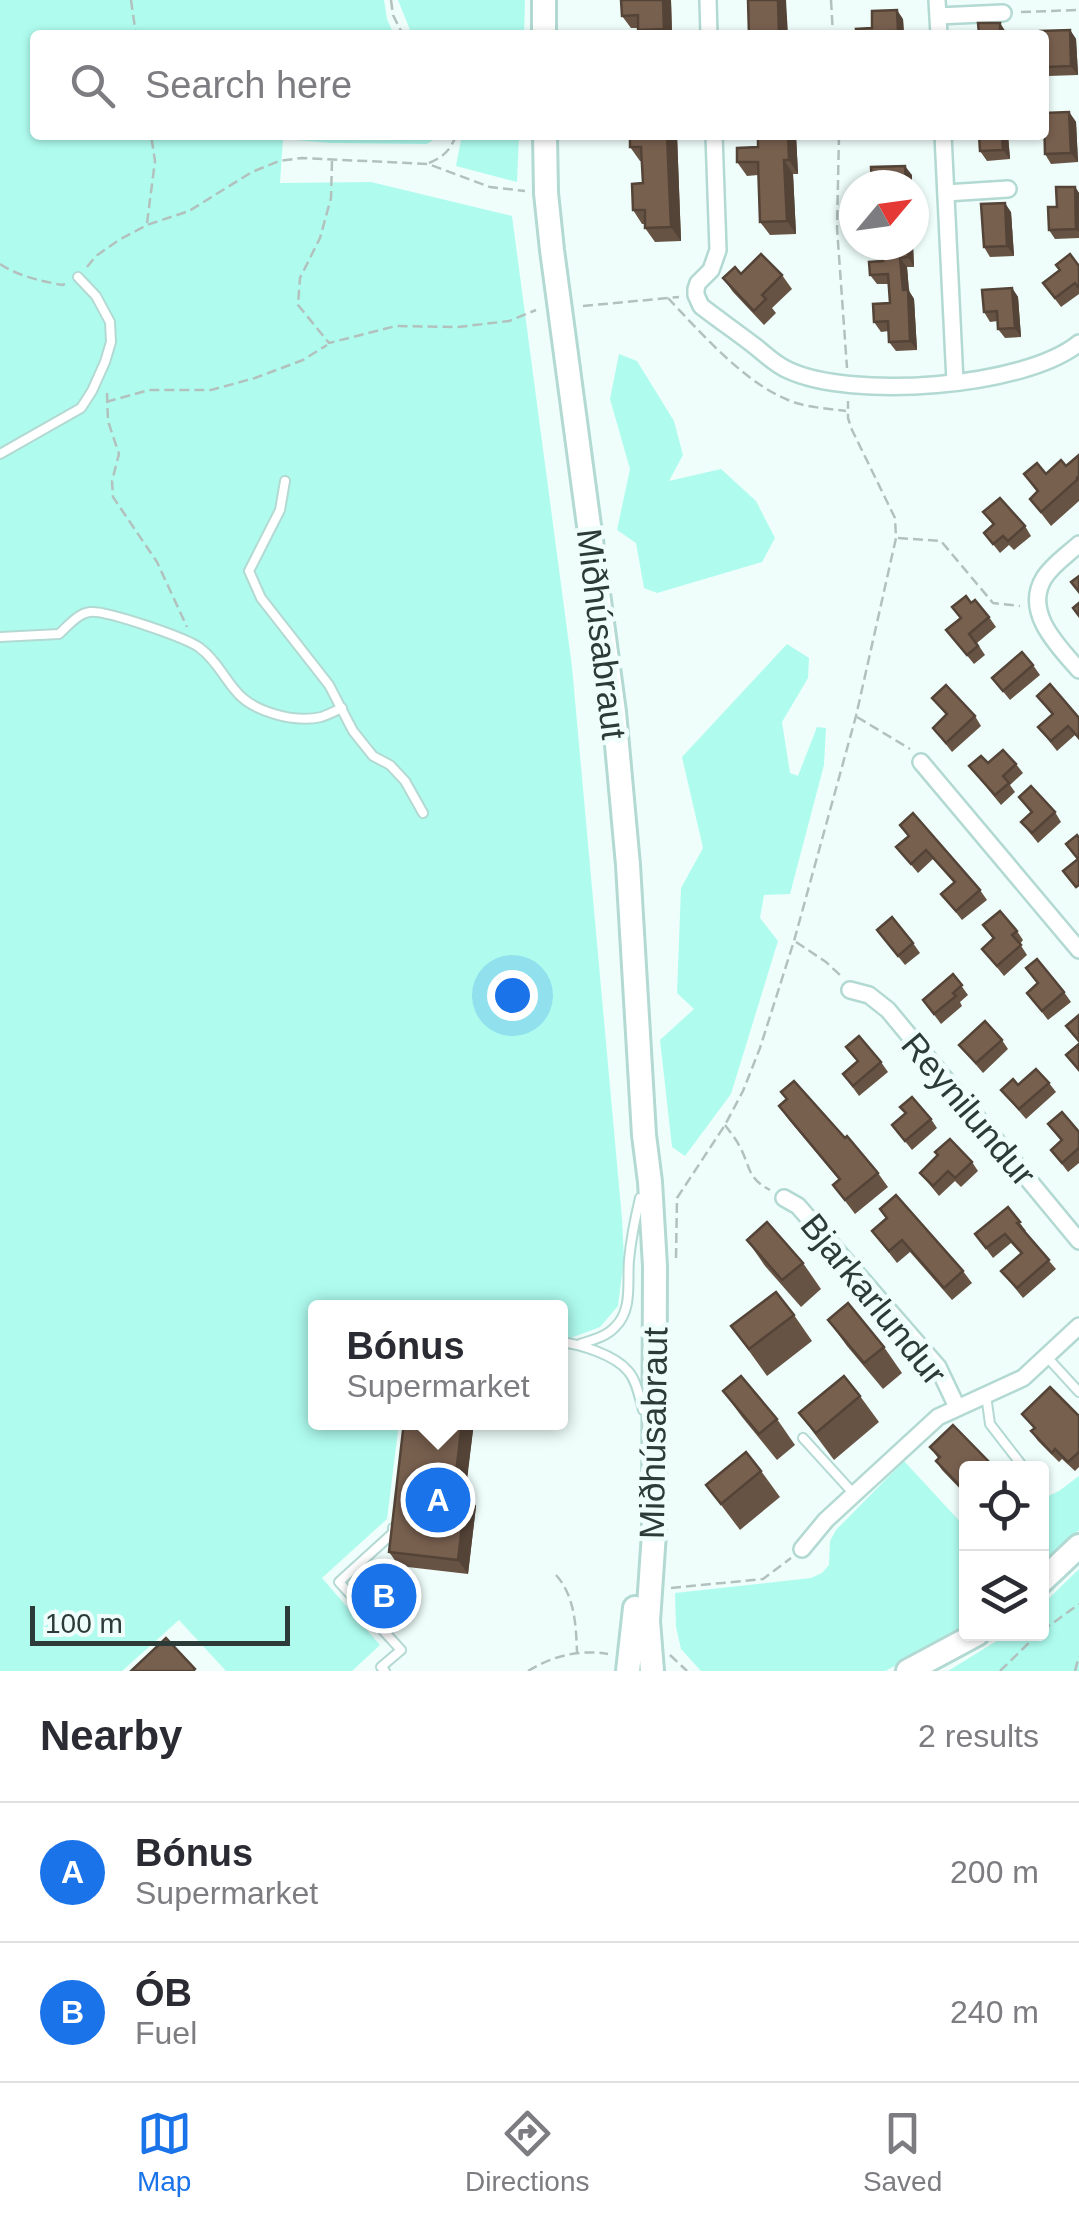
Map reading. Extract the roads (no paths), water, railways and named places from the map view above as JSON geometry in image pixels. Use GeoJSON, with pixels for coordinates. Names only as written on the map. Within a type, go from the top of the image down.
{"type":"FeatureCollection","features":[{"type":"Feature","properties":{"kind":"street"},"geometry":{"type":"LineString","coordinates":[[544,0],[544,30]]}},
{"type":"Feature","properties":{"kind":"street"},"geometry":{"type":"LineString","coordinates":[[708,0],[710,30]]}},
{"type":"Feature","properties":{"kind":"street"},"geometry":{"type":"LineString","coordinates":[[938,8],[1003,13]]}},
{"type":"Feature","properties":{"kind":"street","name":"Miðhúsabraut"},"geometry":{"type":"LineString","coordinates":[[546,140],[546,194],[571,407],[614,712],[650,1182],[655,1266],[654,1532],[648,1621],[652,1671]]}},
{"type":"Feature","properties":{"kind":"street"},"geometry":{"type":"LineString","coordinates":[[714,140],[718,250],[711,270],[697,289],[701,306],[786,369],[867,387],[955,382],[1034,367],[1079,343]]}},
{"type":"Feature","properties":{"kind":"street"},"geometry":{"type":"LineString","coordinates":[[943,140],[955,382]]}},
{"type":"Feature","properties":{"kind":"street"},"geometry":{"type":"LineString","coordinates":[[946,193],[1008,189]]}},
{"type":"Feature","properties":{"kind":"street"},"geometry":{"type":"LineString","coordinates":[[1079,544],[1041,582],[1038,608],[1047,632],[1079,670]]}},
{"type":"Feature","properties":{"kind":"street"},"geometry":{"type":"LineString","coordinates":[[921,762],[1079,950]]}},
{"type":"Feature","properties":{"kind":"street","name":"Reynilundur"},"geometry":{"type":"LineString","coordinates":[[850,990],[869,995],[888,1010],[1079,1241]]}},
{"type":"Feature","properties":{"kind":"street","name":"Miðhúsabraut"},"geometry":{"type":"LineString","coordinates":[[620,1663],[635,1618],[641,1528],[639,1178],[644,1135]]}},
{"type":"Feature","properties":{"kind":"street","name":"Bjarkarlundur"},"geometry":{"type":"LineString","coordinates":[[784,1198],[798,1206],[929,1356],[957,1407]]}},
{"type":"Feature","properties":{"kind":"street"},"geometry":{"type":"LineString","coordinates":[[802,1550],[826,1520],[938,1417],[1023,1378],[1079,1326]]}},
{"type":"Feature","properties":{"kind":"street"},"geometry":{"type":"LineString","coordinates":[[1049,1574],[1079,1546]]}},
{"type":"Feature","properties":{"kind":"street"},"geometry":{"type":"LineString","coordinates":[[908,1671],[963,1641]]}},
{"type":"Feature","properties":{"kind":"lane"},"geometry":{"type":"LineString","coordinates":[[0,454],[80,408],[105,362],[111,342],[110,322],[96,296],[78,277]]}},
{"type":"Feature","properties":{"kind":"lane"},"geometry":{"type":"LineString","coordinates":[[285,481],[280,510],[249,571],[260,598],[329,685],[353,731],[373,756],[390,765],[405,781],[423,813]]}},
{"type":"Feature","properties":{"kind":"lane"},"geometry":{"type":"LineString","coordinates":[[0,637],[59,634],[76,618],[90,612],[176,635],[201,648],[237,694],[260,709],[304,718],[342,708]]}},
{"type":"Feature","properties":{"kind":"lane"},"geometry":{"type":"LineString","coordinates":[[580,1344],[602,1337],[623,1317],[640,1198]]}},
{"type":"Feature","properties":{"kind":"lane"},"geometry":{"type":"LineString","coordinates":[[568,1343],[580,1344],[628,1370],[642,1410]]}},
{"type":"Feature","properties":{"kind":"lane"},"geometry":{"type":"LineString","coordinates":[[1047,1357],[1079,1392]]}},
{"type":"Feature","properties":{"kind":"lane"},"geometry":{"type":"LineString","coordinates":[[986,1393],[990,1424],[1019,1461]]}},
{"type":"Feature","properties":{"kind":"lane"},"geometry":{"type":"LineString","coordinates":[[803,1438],[855,1494]]}},
{"type":"Feature","properties":{"kind":"lane"},"geometry":{"type":"LineString","coordinates":[[385,1671],[381,1667],[400,1650],[339,1582],[393,1533],[396,1514]]}},
{"type":"Feature","properties":{"kind":"place","name":"Bónus"},"geometry":{"type":"Point","coordinates":[438,1500]}},
{"type":"Feature","properties":{"kind":"place","name":"ÓB"},"geometry":{"type":"Point","coordinates":[384,1596]}}]}
